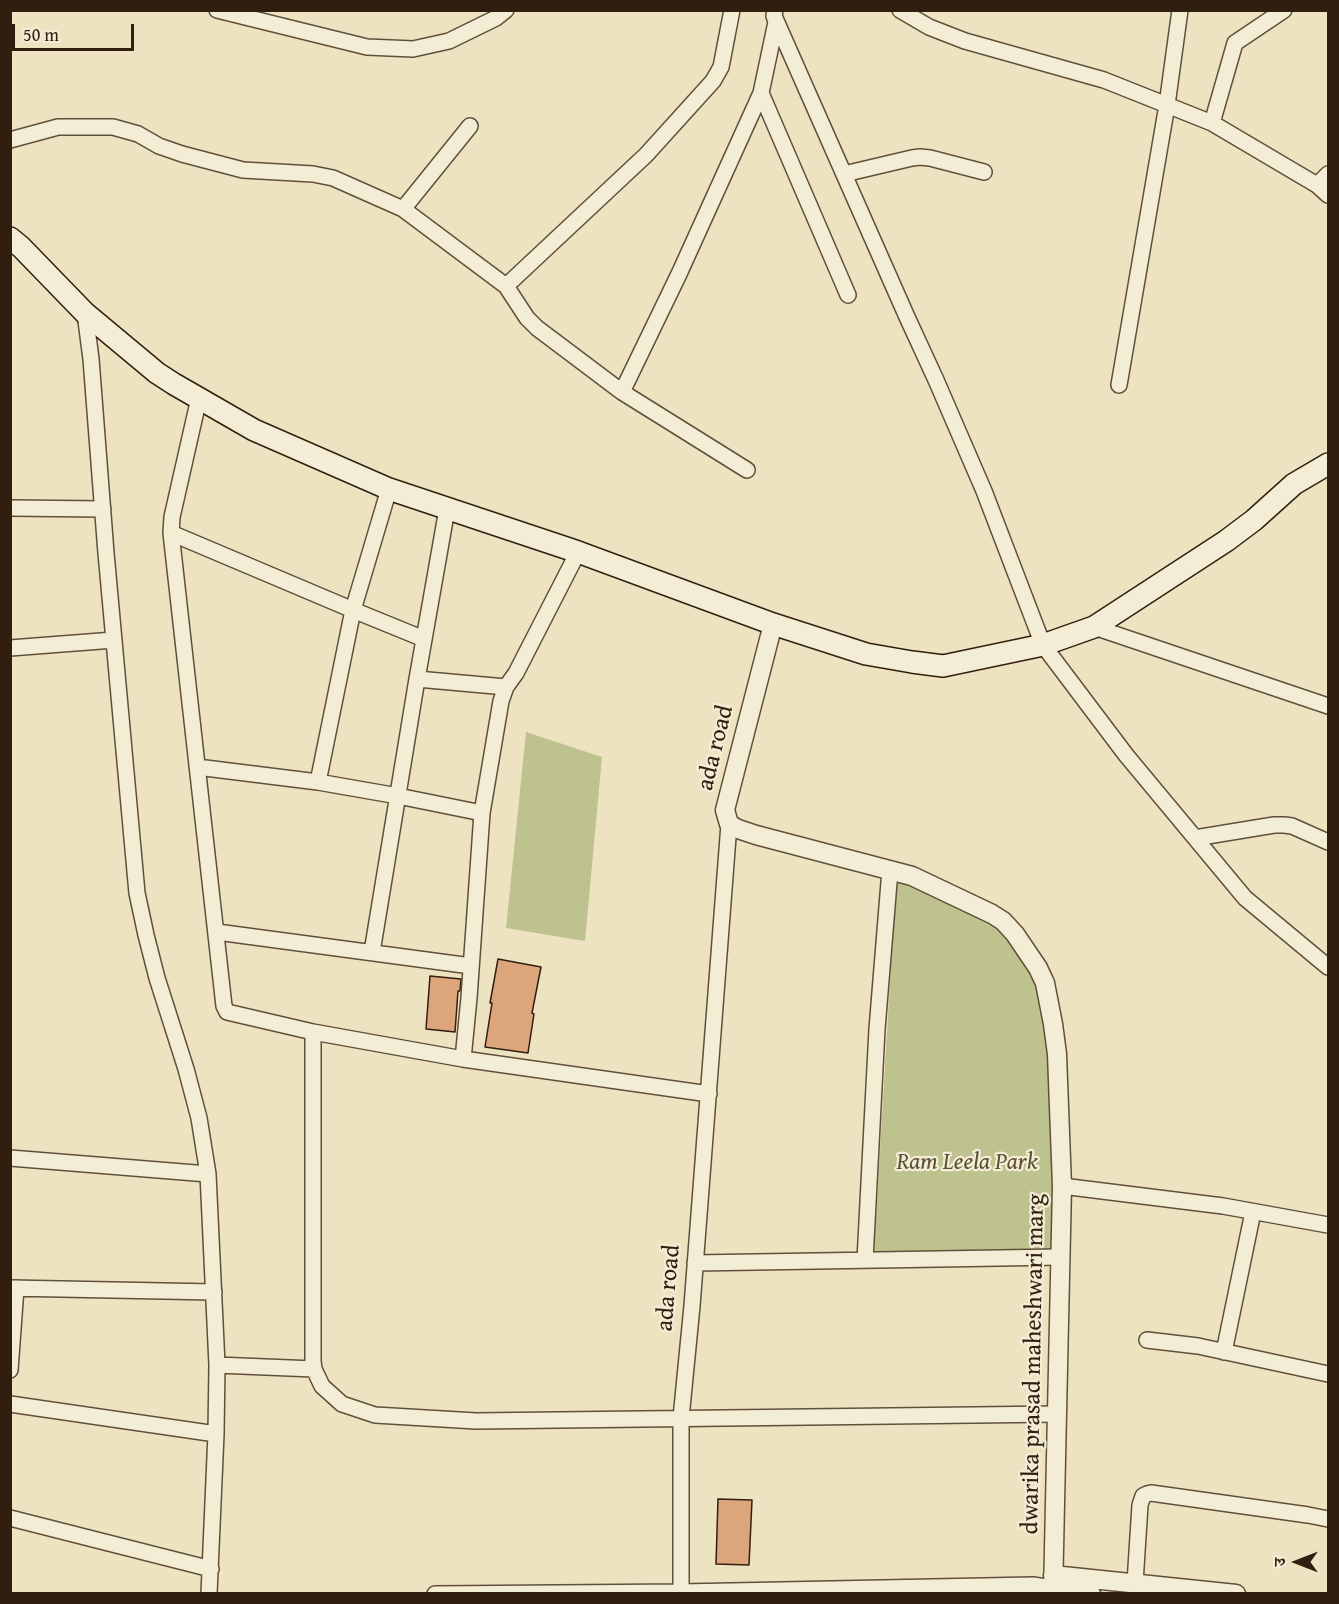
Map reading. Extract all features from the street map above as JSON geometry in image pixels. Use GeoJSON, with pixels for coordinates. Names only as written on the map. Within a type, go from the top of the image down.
{"type":"FeatureCollection","features":[{"type":"Feature","properties":{"kind":"main road"},"geometry":{"type":"LineString","coordinates":[[10,238],[84,314],[157,373],[254,430],[389,489],[578,552],[773,624],[866,654],[912,662],[944,666],[1042,645],[1094,627],[1226,541],[1254,520],[1294,484],[1329,464]]}},
{"type":"Feature","properties":{"kind":"street"},"geometry":{"type":"LineString","coordinates":[[217,10],[367,47],[413,49],[449,41],[488,22],[506,10]]}},
{"type":"Feature","properties":{"kind":"street"},"geometry":{"type":"LineString","coordinates":[[506,286],[646,155],[713,81],[721,67],[732,10]]}},
{"type":"Feature","properties":{"kind":"street"},"geometry":{"type":"LineString","coordinates":[[900,10],[929,27],[964,40],[1104,80],[1212,123],[1323,190],[1329,174]]}},
{"type":"Feature","properties":{"kind":"street"},"geometry":{"type":"LineString","coordinates":[[1119,385],[1167,105],[1180,10]]}},
{"type":"Feature","properties":{"kind":"street"},"geometry":{"type":"LineString","coordinates":[[1212,123],[1235,44],[1284,10]]}},
{"type":"Feature","properties":{"kind":"street"},"geometry":{"type":"LineString","coordinates":[[622,392],[761,93],[776,22],[775,13]]}},
{"type":"Feature","properties":{"kind":"street"},"geometry":{"type":"LineString","coordinates":[[775,13],[984,491],[1042,645],[1126,755],[1245,898],[1329,967]]}},
{"type":"Feature","properties":{"kind":"street"},"geometry":{"type":"LineString","coordinates":[[761,93],[848,295]]}},
{"type":"Feature","properties":{"kind":"street"},"geometry":{"type":"LineString","coordinates":[[403,209],[470,126]]}},
{"type":"Feature","properties":{"kind":"street"},"geometry":{"type":"LineString","coordinates":[[10,140],[58,127],[113,127],[138,134],[159,146],[182,154],[235,168],[313,174],[333,178],[403,209],[506,286],[527,318],[537,328],[622,392],[747,470]]}},
{"type":"Feature","properties":{"kind":"street"},"geometry":{"type":"LineString","coordinates":[[844,174],[920,157],[984,172]]}},
{"type":"Feature","properties":{"kind":"street"},"geometry":{"type":"LineString","coordinates":[[84,314],[91,359],[137,893],[157,978],[186,1069],[208,1174],[217,1365],[209,1593]]}},
{"type":"Feature","properties":{"kind":"street"},"geometry":{"type":"LineString","coordinates":[[199,398],[172,517],[171,533],[224,1006],[228,1012],[313,1032],[463,1059],[709,1094]]}},
{"type":"Feature","properties":{"kind":"street"},"geometry":{"type":"LineString","coordinates":[[318,782],[353,610],[389,489]]}},
{"type":"Feature","properties":{"kind":"street"},"geometry":{"type":"LineString","coordinates":[[10,508],[103,509]]}},
{"type":"Feature","properties":{"kind":"street"},"geometry":{"type":"LineString","coordinates":[[372,952],[447,509]]}},
{"type":"Feature","properties":{"kind":"street"},"geometry":{"type":"LineString","coordinates":[[171,533],[424,639]]}},
{"type":"Feature","properties":{"kind":"street"},"geometry":{"type":"LineString","coordinates":[[463,1059],[482,813],[501,701],[506,687],[516,673],[578,552]]}},
{"type":"Feature","properties":{"kind":"street","name":"ada road"},"geometry":{"type":"LineString","coordinates":[[681,1592],[681,1418],[709,1094],[729,824],[725,810],[773,624]]}},
{"type":"Feature","properties":{"kind":"street"},"geometry":{"type":"LineString","coordinates":[[1094,627],[1329,706]]}},
{"type":"Feature","properties":{"kind":"street"},"geometry":{"type":"LineString","coordinates":[[10,648],[114,640]]}},
{"type":"Feature","properties":{"kind":"street"},"geometry":{"type":"LineString","coordinates":[[417,679],[506,687]]}},
{"type":"Feature","properties":{"kind":"street"},"geometry":{"type":"LineString","coordinates":[[197,767],[318,782],[482,813]]}},
{"type":"Feature","properties":{"kind":"street","name":"dwarika prasad maheshwari marg"},"geometry":{"type":"LineString","coordinates":[[729,824],[738,830],[912,876],[992,914],[1003,921],[1015,934],[1038,968],[1045,983],[1058,1054],[1062,1186],[1053,1586]]}},
{"type":"Feature","properties":{"kind":"street"},"geometry":{"type":"LineString","coordinates":[[1195,838],[1284,825],[1292,826],[1329,842]]}},
{"type":"Feature","properties":{"kind":"street"},"geometry":{"type":"LineString","coordinates":[[865,1260],[877,1029],[890,870]]}},
{"type":"Feature","properties":{"kind":"street"},"geometry":{"type":"LineString","coordinates":[[217,932],[471,966]]}},
{"type":"Feature","properties":{"kind":"street"},"geometry":{"type":"LineString","coordinates":[[313,1032],[313,1361],[322,1386],[342,1404],[375,1415],[476,1421],[1057,1414]]}},
{"type":"Feature","properties":{"kind":"street"},"geometry":{"type":"LineString","coordinates":[[10,1158],[208,1174]]}},
{"type":"Feature","properties":{"kind":"street"},"geometry":{"type":"LineString","coordinates":[[1062,1186],[1223,1206],[1329,1225]]}},
{"type":"Feature","properties":{"kind":"street"},"geometry":{"type":"LineString","coordinates":[[1224,1352],[1253,1212]]}},
{"type":"Feature","properties":{"kind":"street"},"geometry":{"type":"LineString","coordinates":[[695,1263],[1060,1257]]}},
{"type":"Feature","properties":{"kind":"street"},"geometry":{"type":"LineString","coordinates":[[10,1370],[13,1288],[214,1292]]}},
{"type":"Feature","properties":{"kind":"street"},"geometry":{"type":"LineString","coordinates":[[1147,1340],[1198,1346],[1329,1374]]}},
{"type":"Feature","properties":{"kind":"street"},"geometry":{"type":"LineString","coordinates":[[217,1365],[314,1369]]}},
{"type":"Feature","properties":{"kind":"street"},"geometry":{"type":"LineString","coordinates":[[10,1404],[216,1434]]}},
{"type":"Feature","properties":{"kind":"street"},"geometry":{"type":"LineString","coordinates":[[1135,1583],[1140,1505],[1143,1496],[1147,1494],[1286,1512],[1329,1520]]}},
{"type":"Feature","properties":{"kind":"street"},"geometry":{"type":"LineString","coordinates":[[10,1518],[211,1569]]}},
{"type":"Feature","properties":{"kind":"street"},"geometry":{"type":"LineString","coordinates":[[435,1593],[891,1591],[1135,1583],[1236,1593]]}},
{"type":"Feature","properties":{"kind":"street"},"geometry":{"type":"LineString","coordinates":[[1053,1586],[1091,1593]]}},
{"type":"Feature","properties":{"kind":"green space"},"geometry":{"type":"Polygon","coordinates":[[[526,732],[602,757],[585,941],[506,928],[526,732]]]}},
{"type":"Feature","properties":{"kind":"green space","name":"Ram Leela Park"},"geometry":{"type":"Polygon","coordinates":[[[896,880],[912,884],[1002,927],[1044,983],[1056,1076],[1051,1251],[874,1252],[896,880]]]}},
{"type":"Feature","properties":{"kind":"building"},"geometry":{"type":"Polygon","coordinates":[[[498,959],[541,967],[532,1013],[534,1014],[528,1053],[485,1047],[498,959]]]}},
{"type":"Feature","properties":{"kind":"building"},"geometry":{"type":"Polygon","coordinates":[[[430,976],[461,979],[455,1032],[426,1029],[430,976]]]}},
{"type":"Feature","properties":{"kind":"building"},"geometry":{"type":"Polygon","coordinates":[[[718,1499],[752,1500],[749,1565],[716,1564],[718,1499]]]}}]}
